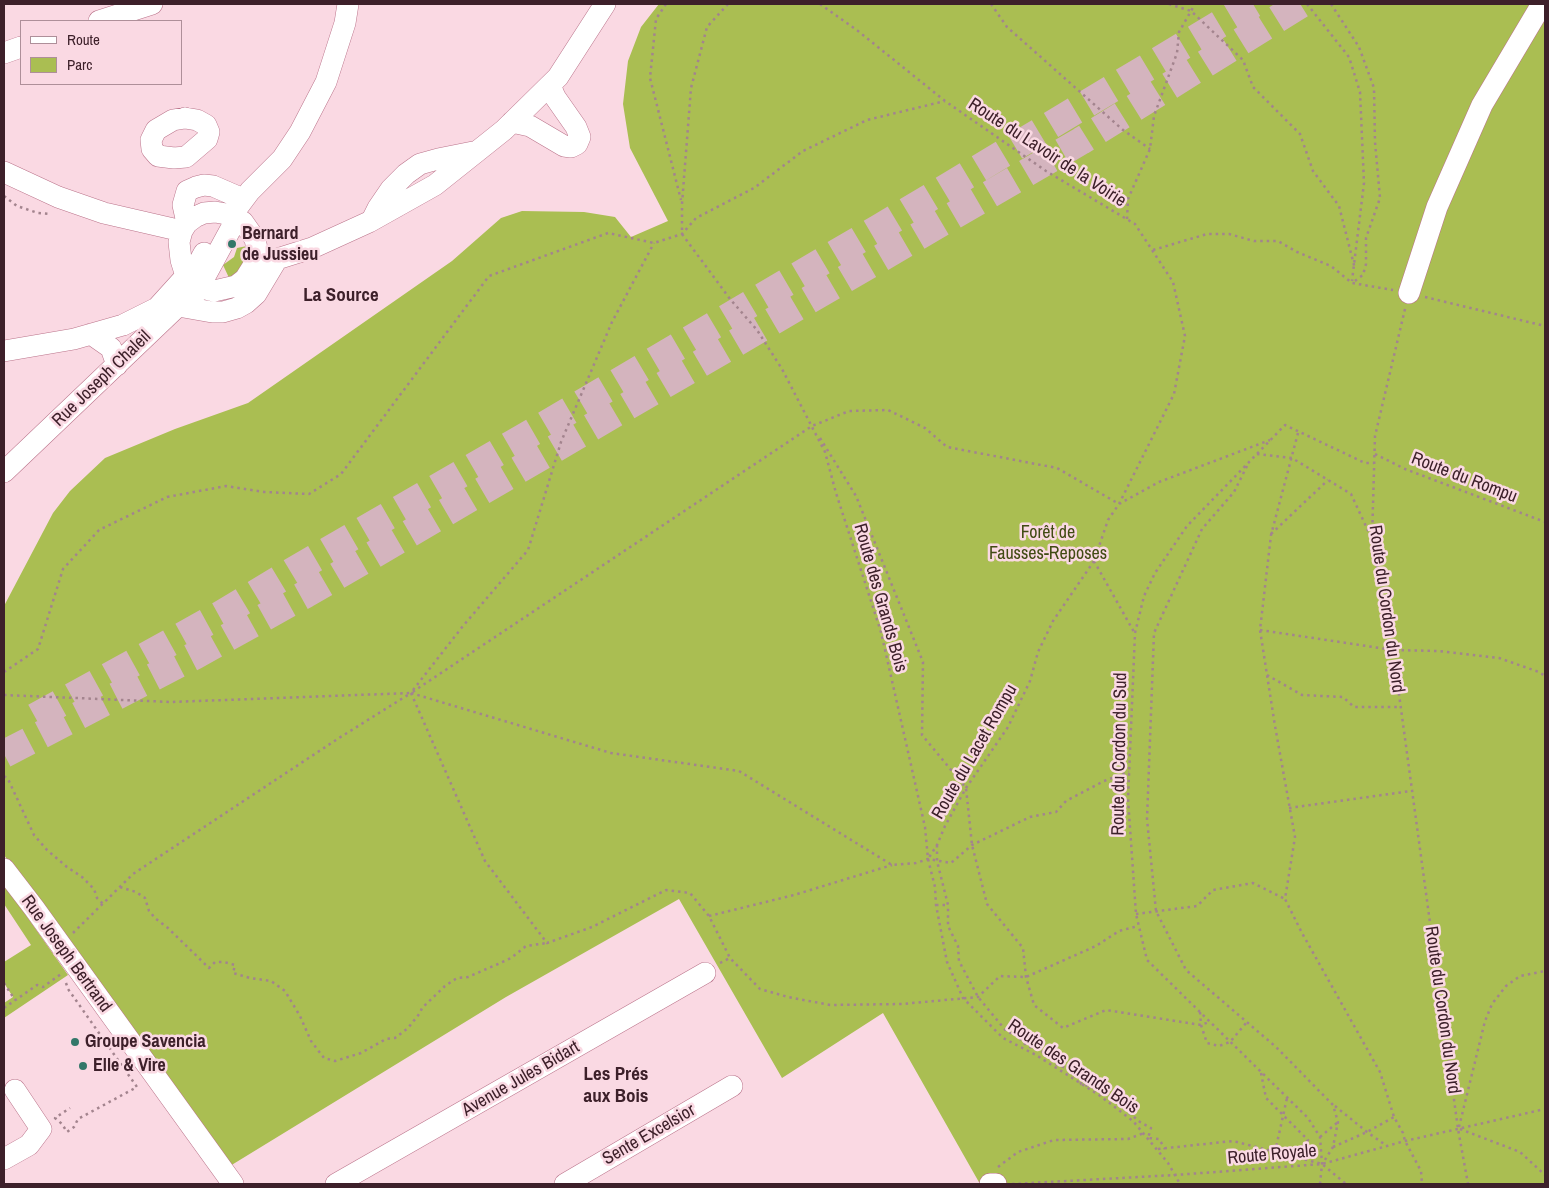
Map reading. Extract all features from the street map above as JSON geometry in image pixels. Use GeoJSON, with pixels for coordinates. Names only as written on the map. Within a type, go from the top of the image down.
{"type":"FeatureCollection","features":[{"type":"Feature","properties":{"kind":"street"},"geometry":{"type":"LineString","coordinates":[[103,20],[152,4]]}},
{"type":"Feature","properties":{"kind":"street"},"geometry":{"type":"LineString","coordinates":[[194,282],[193,274],[224,217],[238,207],[282,159],[309,116],[326,82],[345,23],[348,4]]}},
{"type":"Feature","properties":{"kind":"street"},"geometry":{"type":"LineString","coordinates":[[252,270],[277,259],[312,248],[372,220],[435,185],[512,122],[558,77],[605,4]]}},
{"type":"Feature","properties":{"kind":"street"},"geometry":{"type":"LineString","coordinates":[[1408,293],[1437,207],[1482,105],[1542,4]]}},
{"type":"Feature","properties":{"kind":"street"},"geometry":{"type":"LineString","coordinates":[[4,53],[20,47]]}},
{"type":"Feature","properties":{"kind":"street"},"geometry":{"type":"LineString","coordinates":[[512,122],[530,126],[564,146],[571,147],[577,144],[580,137],[576,127],[555,97],[550,85]]}},
{"type":"Feature","properties":{"kind":"street"},"geometry":{"type":"LineString","coordinates":[[186,157],[196,187]]}},
{"type":"Feature","properties":{"kind":"street"},"geometry":{"type":"LineString","coordinates":[[4,172],[58,197],[104,213],[185,227]]}},
{"type":"Feature","properties":{"kind":"street"},"geometry":{"type":"LineString","coordinates":[[185,227],[183,205],[187,191],[196,187],[204,185],[213,186],[238,207],[243,222],[255,239],[256,256],[252,270],[245,279],[229,289],[214,291],[194,282],[181,260],[179,242],[185,227],[195,217],[204,213],[238,207]]}},
{"type":"Feature","properties":{"kind":"street"},"geometry":{"type":"LineString","coordinates":[[256,249],[277,259]]}},
{"type":"Feature","properties":{"kind":"street"},"geometry":{"type":"LineString","coordinates":[[178,306],[212,312],[223,312],[237,308],[256,294],[277,259]]}},
{"type":"Feature","properties":{"kind":"street"},"geometry":{"type":"LineString","coordinates":[[4,351],[74,339],[123,324],[157,308],[194,282]]}},
{"type":"Feature","properties":{"kind":"street","name":"Rue Joseph Chaleil"},"geometry":{"type":"LineString","coordinates":[[4,472],[178,306],[194,282]]}},
{"type":"Feature","properties":{"kind":"street"},"geometry":{"type":"LineString","coordinates":[[91,334],[111,348],[117,365]]}},
{"type":"Feature","properties":{"kind":"street","name":"Rue Joseph Bertrand"},"geometry":{"type":"LineString","coordinates":[[4,869],[233,1184]]}},
{"type":"Feature","properties":{"kind":"street","name":"Avenue Jules Bidart"},"geometry":{"type":"LineString","coordinates":[[336,1184],[705,973]]}},
{"type":"Feature","properties":{"kind":"street","name":"Sente Excelsior"},"geometry":{"type":"LineString","coordinates":[[565,1184],[732,1086]]}},
{"type":"Feature","properties":{"kind":"street"},"geometry":{"type":"LineString","coordinates":[[4,1159],[29,1145],[41,1129],[15,1090]]}},
{"type":"Feature","properties":{"kind":"path"},"geometry":{"type":"LineString","coordinates":[[666,4],[656,19],[650,78],[682,204]]}},
{"type":"Feature","properties":{"kind":"path"},"geometry":{"type":"LineString","coordinates":[[682,234],[682,204],[691,88],[707,27],[728,4]]}},
{"type":"Feature","properties":{"kind":"path","name":"Route du Lavoir de la Voirie"},"geometry":{"type":"LineString","coordinates":[[820,4],[858,31],[945,101],[1046,171],[1135,224]]}},
{"type":"Feature","properties":{"kind":"path"},"geometry":{"type":"LineString","coordinates":[[991,4],[1007,27],[1123,130],[1150,149]]}},
{"type":"Feature","properties":{"kind":"path"},"geometry":{"type":"LineString","coordinates":[[1170,4],[1191,11],[1243,60],[1253,87],[1300,134],[1313,171],[1339,206],[1355,269]]}},
{"type":"Feature","properties":{"kind":"path"},"geometry":{"type":"LineString","coordinates":[[1127,219],[1128,199],[1150,149],[1154,116],[1177,53],[1179,32],[1195,4]]}},
{"type":"Feature","properties":{"kind":"path"},"geometry":{"type":"LineString","coordinates":[[1307,4],[1349,56],[1360,92],[1364,183],[1352,283]]}},
{"type":"Feature","properties":{"kind":"path"},"geometry":{"type":"LineString","coordinates":[[1331,4],[1359,47],[1374,88],[1375,142],[1380,198],[1366,238],[1366,264],[1363,275],[1352,283]]}},
{"type":"Feature","properties":{"kind":"path"},"geometry":{"type":"LineString","coordinates":[[4,672],[38,649],[63,569],[99,530],[167,497],[226,486],[264,492],[308,494],[341,474],[489,276],[608,233],[654,243],[682,234],[696,218],[754,188],[803,151],[867,120],[945,101]]}},
{"type":"Feature","properties":{"kind":"path","name":"Route du Lacet Rompu"},"geometry":{"type":"LineString","coordinates":[[928,859],[966,788],[1008,727],[1030,681],[1038,652],[1053,621],[1094,561],[1108,520],[1119,504],[1174,394],[1185,336],[1174,282],[1135,224]]}},
{"type":"Feature","properties":{"kind":"path","name":"Route des Grands Bois"},"geometry":{"type":"LineString","coordinates":[[682,234],[730,299],[758,330],[782,369],[825,452],[836,493],[881,632],[925,827],[928,859],[935,887],[936,905],[947,962],[963,998],[1003,1038],[1036,1055],[1098,1095],[1133,1121],[1158,1150],[1180,1184]]}},
{"type":"Feature","properties":{"kind":"path"},"geometry":{"type":"LineString","coordinates":[[1153,250],[1207,234],[1229,234],[1254,241],[1278,241],[1297,252],[1331,266],[1352,283],[1408,293],[1545,326]]}},
{"type":"Feature","properties":{"kind":"path"},"geometry":{"type":"LineString","coordinates":[[411,693],[463,626],[528,550],[561,442],[612,322],[654,243]]}},
{"type":"Feature","properties":{"kind":"path","name":"Route du Cordon du Nord"},"geometry":{"type":"LineString","coordinates":[[1408,293],[1375,436],[1372,539],[1393,650],[1458,1129],[1468,1184]]}},
{"type":"Feature","properties":{"kind":"path"},"geometry":{"type":"LineString","coordinates":[[61,945],[141,869],[411,693],[812,426],[849,411],[888,410],[925,428],[947,447],[1057,468],[1119,504],[1159,482],[1271,440]]}},
{"type":"Feature","properties":{"kind":"path","name":"Route du Cordon du Sud"},"geometry":{"type":"LineString","coordinates":[[1298,433],[1285,425],[1187,526],[1156,573],[1144,596],[1135,633],[1128,799],[1136,914],[1147,960],[1308,1118],[1320,1137],[1322,1164],[1320,1184]]}},
{"type":"Feature","properties":{"kind":"path"},"geometry":{"type":"LineString","coordinates":[[812,426],[856,496],[923,662],[922,735],[966,788],[972,845],[987,904],[1023,948],[1026,977],[1034,1005],[1063,1028],[1106,1010],[1201,1025],[1209,1022]]}},
{"type":"Feature","properties":{"kind":"path"},"geometry":{"type":"LineString","coordinates":[[1374,463],[1365,463],[1298,433],[1271,535],[1260,630],[1295,837],[1285,899],[1380,1072],[1394,1117],[1421,1171],[1422,1184]]}},
{"type":"Feature","properties":{"kind":"path"},"geometry":{"type":"LineString","coordinates":[[1258,454],[1292,458],[1351,494],[1372,539]]}},
{"type":"Feature","properties":{"kind":"path","name":"Route du Rompu"},"geometry":{"type":"LineString","coordinates":[[1375,454],[1405,469],[1545,522]]}},
{"type":"Feature","properties":{"kind":"path"},"geometry":{"type":"LineString","coordinates":[[1248,463],[1234,492],[1202,530],[1154,633],[1147,819],[1156,911],[1186,970],[1276,1047],[1334,1105],[1387,1146]]}},
{"type":"Feature","properties":{"kind":"path"},"geometry":{"type":"LineString","coordinates":[[1271,535],[1328,480]]}},
{"type":"Feature","properties":{"kind":"path"},"geometry":{"type":"LineString","coordinates":[[1094,561],[1135,633]]}},
{"type":"Feature","properties":{"kind":"path"},"geometry":{"type":"LineString","coordinates":[[1260,630],[1393,650],[1438,651],[1499,658],[1540,672],[1545,676]]}},
{"type":"Feature","properties":{"kind":"path"},"geometry":{"type":"LineString","coordinates":[[1267,675],[1302,695],[1343,697],[1354,707],[1400,706]]}},
{"type":"Feature","properties":{"kind":"path"},"geometry":{"type":"LineString","coordinates":[[411,693],[485,861],[547,943]]}},
{"type":"Feature","properties":{"kind":"path"},"geometry":{"type":"LineString","coordinates":[[4,695],[171,702],[411,693],[611,753],[739,771],[892,864]]}},
{"type":"Feature","properties":{"kind":"path"},"geometry":{"type":"LineString","coordinates":[[709,916],[794,895],[892,864],[916,863],[928,859],[951,863],[972,845],[1030,817],[1056,812],[1066,800],[1104,780],[1129,772]]}},
{"type":"Feature","properties":{"kind":"path"},"geometry":{"type":"LineString","coordinates":[[4,776],[8,779],[34,835],[47,850],[82,877],[94,889],[97,898],[103,904]]}},
{"type":"Feature","properties":{"kind":"path"},"geometry":{"type":"LineString","coordinates":[[1289,808],[1412,791]]}},
{"type":"Feature","properties":{"kind":"path"},"geometry":{"type":"LineString","coordinates":[[937,845],[937,861],[948,905],[948,926],[958,946],[959,961],[978,997],[1007,1032],[1018,1035],[1022,1042],[1046,1053],[1056,1064],[1071,1070],[1080,1078],[1081,1084],[1092,1087],[1116,1102],[1140,1122],[1151,1128],[1148,1138],[1159,1140],[1165,1149]]}},
{"type":"Feature","properties":{"kind":"path"},"geometry":{"type":"LineString","coordinates":[[1136,914],[1197,906],[1213,890],[1253,884],[1285,899]]}},
{"type":"Feature","properties":{"kind":"path"},"geometry":{"type":"LineString","coordinates":[[120,887],[136,892],[145,898],[149,911],[156,919],[168,928],[209,968],[215,962],[235,965],[233,973],[271,981],[285,991],[300,1016],[311,1041],[324,1058],[335,1060],[361,1053],[386,1039],[395,1038],[408,1028],[422,1008],[445,986],[457,978],[468,977],[511,958],[526,946],[547,943],[592,927],[666,890],[690,893],[709,916],[730,958],[760,989],[788,997],[830,1005],[902,1004],[978,997],[1000,976],[1026,977],[1096,946],[1119,931],[1138,926]]}},
{"type":"Feature","properties":{"kind":"path"},"geometry":{"type":"LineString","coordinates":[[936,905],[948,905]]}},
{"type":"Feature","properties":{"kind":"path"},"geometry":{"type":"LineString","coordinates":[[4,1008],[37,985],[43,987],[75,965]]}},
{"type":"Feature","properties":{"kind":"path"},"geometry":{"type":"LineString","coordinates":[[1545,971],[1520,976],[1506,986],[1492,1004],[1485,1021],[1458,1129],[1520,1152],[1545,1175]]}},
{"type":"Feature","properties":{"kind":"path"},"geometry":{"type":"LineString","coordinates":[[4,983],[15,1000]]}},
{"type":"Feature","properties":{"kind":"path"},"geometry":{"type":"LineString","coordinates":[[68,989],[137,1087],[78,1119],[74,1127],[67,1132],[55,1118],[70,1108]]}},
{"type":"Feature","properties":{"kind":"path"},"geometry":{"type":"LineString","coordinates":[[1200,1012],[1201,1025],[1207,1043],[1219,1046],[1230,1042],[1247,1022]]}},
{"type":"Feature","properties":{"kind":"path"},"geometry":{"type":"LineString","coordinates":[[1260,1072],[1266,1098],[1308,1140],[1294,1157]]}},
{"type":"Feature","properties":{"kind":"path"},"geometry":{"type":"LineString","coordinates":[[1275,1152],[1287,1098]]}},
{"type":"Feature","properties":{"kind":"path"},"geometry":{"type":"LineString","coordinates":[[1322,1164],[1333,1147],[1338,1122],[1334,1105]]}},
{"type":"Feature","properties":{"kind":"path","name":"Route Royale"},"geometry":{"type":"LineString","coordinates":[[994,1179],[1175,1175],[1322,1164],[1405,1141],[1545,1109]]}},
{"type":"Feature","properties":{"kind":"path"},"geometry":{"type":"LineString","coordinates":[[1333,1147],[1367,1132],[1394,1117]]}},
{"type":"Feature","properties":{"kind":"path"},"geometry":{"type":"LineString","coordinates":[[1320,1137],[1338,1122]]}},
{"type":"Feature","properties":{"kind":"path"},"geometry":{"type":"LineString","coordinates":[[994,1179],[1018,1152],[1054,1140],[1128,1139],[1144,1133]]}},
{"type":"Feature","properties":{"kind":"path"},"geometry":{"type":"LineString","coordinates":[[1158,1150],[1234,1141],[1322,1164],[1346,1184]]}},
{"type":"Feature","properties":{"kind":"green space","name":"Forêt de Fausses-Reposes"},"geometry":{"type":"Polygon","coordinates":[[[659,4],[1545,4],[1545,1184],[980,1184],[883,1013],[782,1078],[679,899],[506,997],[230,1166],[123,1022],[4,855],[4,606],[53,513],[70,491],[105,458],[175,429],[248,403],[452,261],[501,218],[522,211],[584,212],[615,217],[631,237],[668,221],[630,148],[623,104],[628,61],[641,27],[659,4]]]}},
{"type":"Feature","properties":{"kind":"green space"},"geometry":{"type":"Polygon","coordinates":[[[247,246],[247,263],[231,282],[223,265],[234,257],[237,248],[247,246]]]}},
{"type":"Feature","properties":{"kind":"green space"},"geometry":{"type":"Polygon","coordinates":[[[4,884],[68,975],[4,1018],[4,1003],[13,997],[4,983],[4,962],[31,945],[4,904],[4,884]]]}},
{"type":"Feature","properties":{"kind":"tunnel"},"geometry":{"type":"LineString","coordinates":[[35,717],[220,615],[540,428],[1253,4]]}},
{"type":"Feature","properties":{"kind":"tunnel"},"geometry":{"type":"LineString","coordinates":[[4,754],[196,655],[306,594],[1081,141],[1301,4]]}},
{"type":"Feature","properties":{"kind":"place","name":"Bernard de Jussieu"},"geometry":{"type":"Point","coordinates":[232,244]}},
{"type":"Feature","properties":{"kind":"place","name":"Groupe Savencia"},"geometry":{"type":"Point","coordinates":[75,1042]}},
{"type":"Feature","properties":{"kind":"place","name":"Elle & Vire"},"geometry":{"type":"Point","coordinates":[83,1066]}},
{"type":"Feature","properties":{"kind":"district","name":"La Source"},"geometry":{"type":"Point","coordinates":[341,296]}},
{"type":"Feature","properties":{"kind":"district","name":"Les Prés aux Bois"},"geometry":{"type":"Point","coordinates":[616,1086]}}]}
